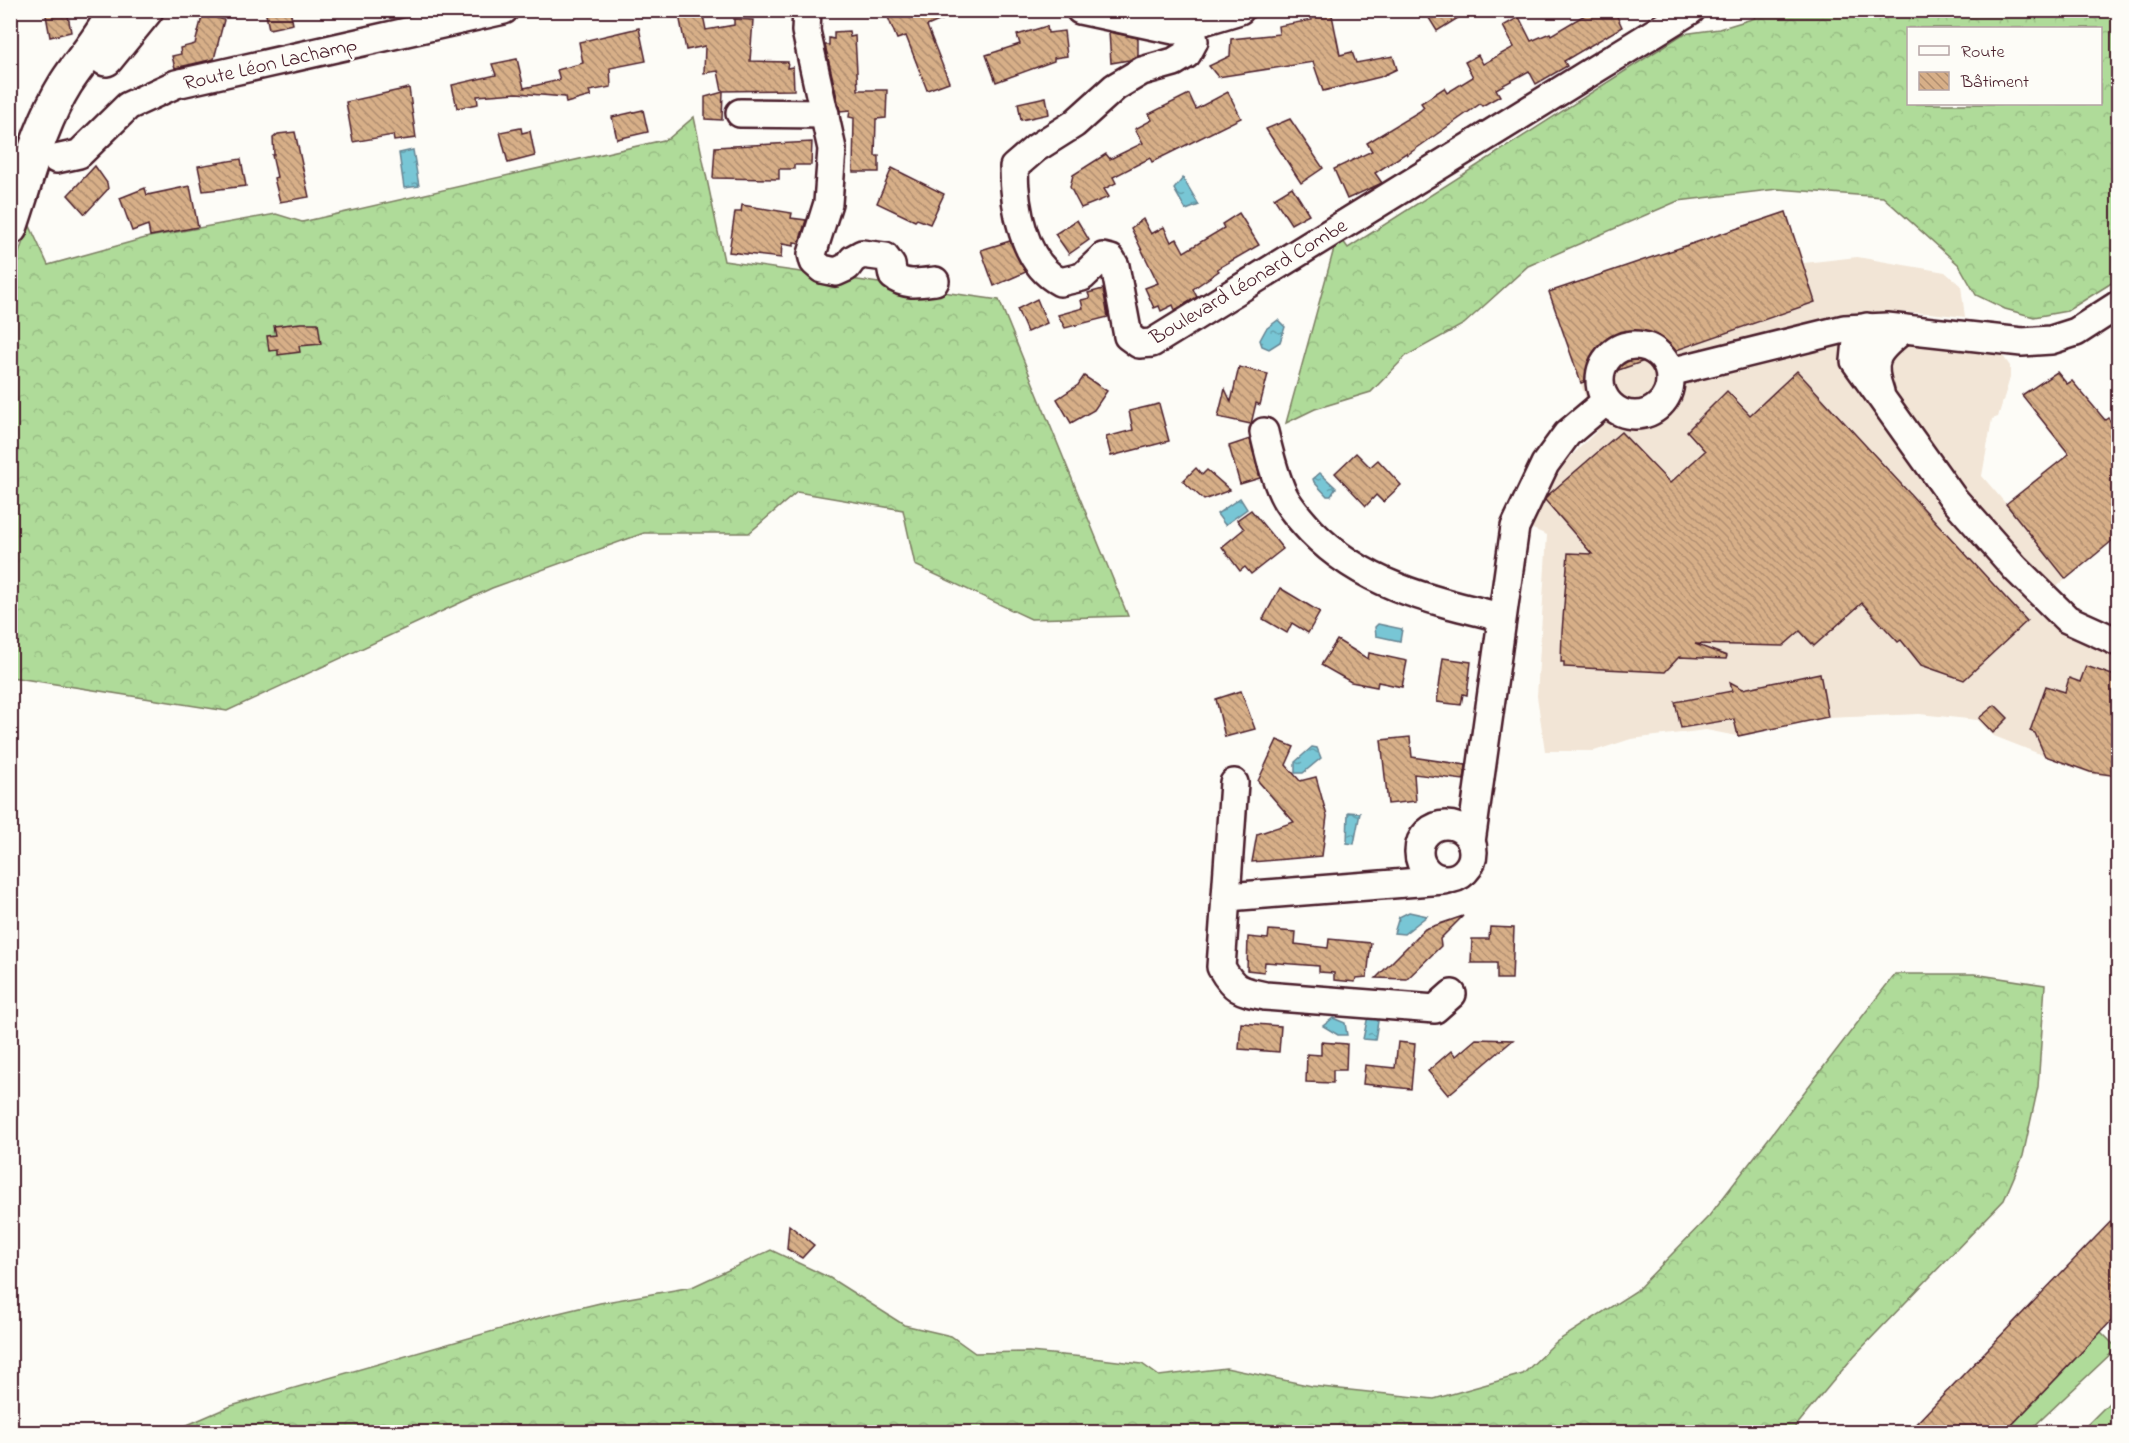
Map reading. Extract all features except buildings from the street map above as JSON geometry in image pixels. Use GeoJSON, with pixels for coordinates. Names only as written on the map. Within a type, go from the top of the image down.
{"type":"FeatureCollection","features":[{"type":"Feature","properties":{"kind":"main road"},"geometry":{"type":"LineString","coordinates":[[46,157],[46,120],[66,82],[108,26],[115,10]]}},
{"type":"Feature","properties":{"kind":"main road"},"geometry":{"type":"LineString","coordinates":[[10,228],[46,157],[146,10]]}},
{"type":"Feature","properties":{"kind":"street","name":"Route Léon Lachamp"},"geometry":{"type":"LineString","coordinates":[[46,157],[79,154],[128,105],[176,84],[504,10]]}},
{"type":"Feature","properties":{"kind":"street"},"geometry":{"type":"LineString","coordinates":[[807,10],[806,31],[832,148],[828,203],[812,254],[814,262],[822,269],[836,272],[847,267],[853,259],[862,254],[885,257],[891,265],[893,276],[900,281],[917,284],[935,281]]}},
{"type":"Feature","properties":{"kind":"street"},"geometry":{"type":"LineString","coordinates":[[1080,10],[1173,30],[1191,27],[1240,10]]}},
{"type":"Feature","properties":{"kind":"street","name":"Boulevard Léonard Combe"},"geometry":{"type":"LineString","coordinates":[[1191,27],[1194,41],[1187,54],[1174,62],[1142,71],[1115,87],[1074,124],[1036,148],[1014,167],[1017,208],[1038,263],[1047,275],[1060,282],[1082,277],[1103,257],[1111,259],[1115,266],[1128,336],[1139,344],[1152,343],[1691,10]]}},
{"type":"Feature","properties":{"kind":"street"},"geometry":{"type":"LineString","coordinates":[[740,113],[825,114]]}},
{"type":"Feature","properties":{"kind":"street"},"geometry":{"type":"LineString","coordinates":[[1670,372],[1816,334],[1867,327],[2022,342],[2051,340],[2076,332],[2118,305]]}},
{"type":"Feature","properties":{"kind":"street"},"geometry":{"type":"LineString","coordinates":[[1867,327],[1857,341],[1855,361],[1953,498],[2016,569],[2067,619],[2118,642]]}},
{"type":"Feature","properties":{"kind":"street"},"geometry":{"type":"LineString","coordinates":[[1882,398],[1873,372],[1876,356],[1904,329]]}},
{"type":"Feature","properties":{"kind":"street"},"geometry":{"type":"LineString","coordinates":[[1632,345],[1648,347],[1662,355],[1670,372],[1671,387],[1665,401],[1656,409],[1644,415],[1628,415],[1616,410],[1606,401],[1601,391],[1600,376],[1603,364],[1620,348],[1632,345]]}},
{"type":"Feature","properties":{"kind":"street"},"geometry":{"type":"LineString","coordinates":[[1764,349],[1827,348],[1841,355],[1864,375]]}},
{"type":"Feature","properties":{"kind":"street"},"geometry":{"type":"LineString","coordinates":[[1227,897],[1453,879],[1467,869],[1473,851],[1471,842],[1515,527],[1538,475],[1576,427],[1606,401]]}},
{"type":"Feature","properties":{"kind":"street"},"geometry":{"type":"LineString","coordinates":[[1264,432],[1283,495],[1300,519],[1327,548],[1363,573],[1394,588],[1428,600],[1501,617]]}},
{"type":"Feature","properties":{"kind":"street"},"geometry":{"type":"LineString","coordinates":[[1234,783],[1221,967],[1230,984],[1242,991],[1265,996],[1435,1009],[1452,994]]}},
{"type":"Feature","properties":{"kind":"street"},"geometry":{"type":"LineString","coordinates":[[1444,880],[1435,878],[1422,866],[1418,849],[1421,841],[1433,828],[1450,825],[1459,828],[1471,842]]}},
{"type":"Feature","properties":{"kind":"shaded area"},"geometry":{"type":"Polygon","coordinates":[[[1786,211],[1804,263],[1857,257],[1945,272],[1961,286],[1965,317],[1930,313],[1870,312],[1876,361],[1888,361],[1900,348],[1908,344],[1999,352],[2003,356],[2010,366],[2010,378],[1998,417],[1992,419],[1982,476],[2006,504],[2069,454],[2108,418],[2118,432],[2118,471],[2115,474],[2118,479],[2118,536],[2031,608],[2057,629],[2075,639],[2118,655],[2118,777],[2091,774],[1994,736],[1978,720],[1919,714],[1828,718],[1737,736],[1706,730],[1631,739],[1594,751],[1545,751],[1537,696],[1547,535],[1528,527],[1566,461],[1597,431],[1549,292],[1786,211]]]}},
{"type":"Feature","properties":{"kind":"green space"},"geometry":{"type":"Polygon","coordinates":[[[1751,11],[2118,11],[2118,279],[2067,311],[2034,317],[2005,309],[1976,295],[1959,265],[1883,197],[1778,189],[1678,201],[1528,266],[1464,324],[1406,356],[1371,392],[1315,409],[1286,423],[1338,234],[1348,248],[1683,34],[1719,29],[1755,18],[1751,11]]]}},
{"type":"Feature","properties":{"kind":"green space"},"geometry":{"type":"Polygon","coordinates":[[[694,117],[724,261],[999,300],[1128,616],[1031,619],[915,565],[903,510],[797,492],[749,533],[644,533],[492,588],[227,711],[11,677],[10,278],[29,224],[48,265],[149,237],[276,214],[302,222],[668,139],[694,117]]]}},
{"type":"Feature","properties":{"kind":"green space"},"geometry":{"type":"Polygon","coordinates":[[[1895,974],[1974,974],[2045,985],[2038,1087],[2023,1156],[2004,1200],[1854,1356],[1791,1432],[171,1432],[231,1406],[546,1316],[600,1303],[692,1287],[771,1250],[830,1278],[904,1325],[951,1336],[975,1353],[1029,1352],[1142,1364],[1159,1376],[1226,1368],[1312,1386],[1434,1399],[1523,1374],[1556,1342],[1636,1291],[1709,1216],[1895,974]]]}},
{"type":"Feature","properties":{"kind":"green space"},"geometry":{"type":"Polygon","coordinates":[[[2101,1332],[2117,1348],[2028,1432],[2005,1432],[2101,1332]]]}},
{"type":"Feature","properties":{"kind":"green space"},"geometry":{"type":"Polygon","coordinates":[[[2118,1394],[2118,1432],[2080,1432],[2118,1394]]]}},
{"type":"Feature","properties":{"kind":"water"},"geometry":{"type":"Polygon","coordinates":[[[413,150],[419,186],[404,188],[399,153],[413,150]]]}},
{"type":"Feature","properties":{"kind":"water"},"geometry":{"type":"Polygon","coordinates":[[[1183,178],[1199,205],[1186,210],[1174,189],[1183,178]]]}},
{"type":"Feature","properties":{"kind":"water"},"geometry":{"type":"Polygon","coordinates":[[[1278,320],[1285,327],[1280,342],[1269,349],[1262,346],[1260,340],[1266,329],[1278,320]]]}},
{"type":"Feature","properties":{"kind":"water"},"geometry":{"type":"Polygon","coordinates":[[[1320,473],[1336,488],[1331,496],[1327,496],[1314,482],[1313,479],[1320,473]]]}},
{"type":"Feature","properties":{"kind":"water"},"geometry":{"type":"Polygon","coordinates":[[[1240,498],[1247,509],[1225,525],[1217,514],[1240,498]]]}},
{"type":"Feature","properties":{"kind":"water"},"geometry":{"type":"Polygon","coordinates":[[[1378,624],[1402,629],[1400,641],[1376,636],[1375,627],[1378,624]]]}},
{"type":"Feature","properties":{"kind":"water"},"geometry":{"type":"Polygon","coordinates":[[[1312,747],[1317,748],[1321,758],[1303,773],[1295,773],[1295,762],[1312,747]]]}},
{"type":"Feature","properties":{"kind":"water"},"geometry":{"type":"Polygon","coordinates":[[[1348,812],[1360,813],[1354,844],[1347,843],[1348,812]]]}},
{"type":"Feature","properties":{"kind":"water"},"geometry":{"type":"Polygon","coordinates":[[[1409,912],[1427,916],[1404,934],[1394,933],[1399,917],[1409,912]]]}},
{"type":"Feature","properties":{"kind":"water"},"geometry":{"type":"Polygon","coordinates":[[[1379,1015],[1375,1040],[1363,1039],[1368,1016],[1379,1015]]]}},
{"type":"Feature","properties":{"kind":"water"},"geometry":{"type":"Polygon","coordinates":[[[1333,1018],[1345,1023],[1347,1035],[1338,1035],[1323,1026],[1333,1018]]]}}]}
